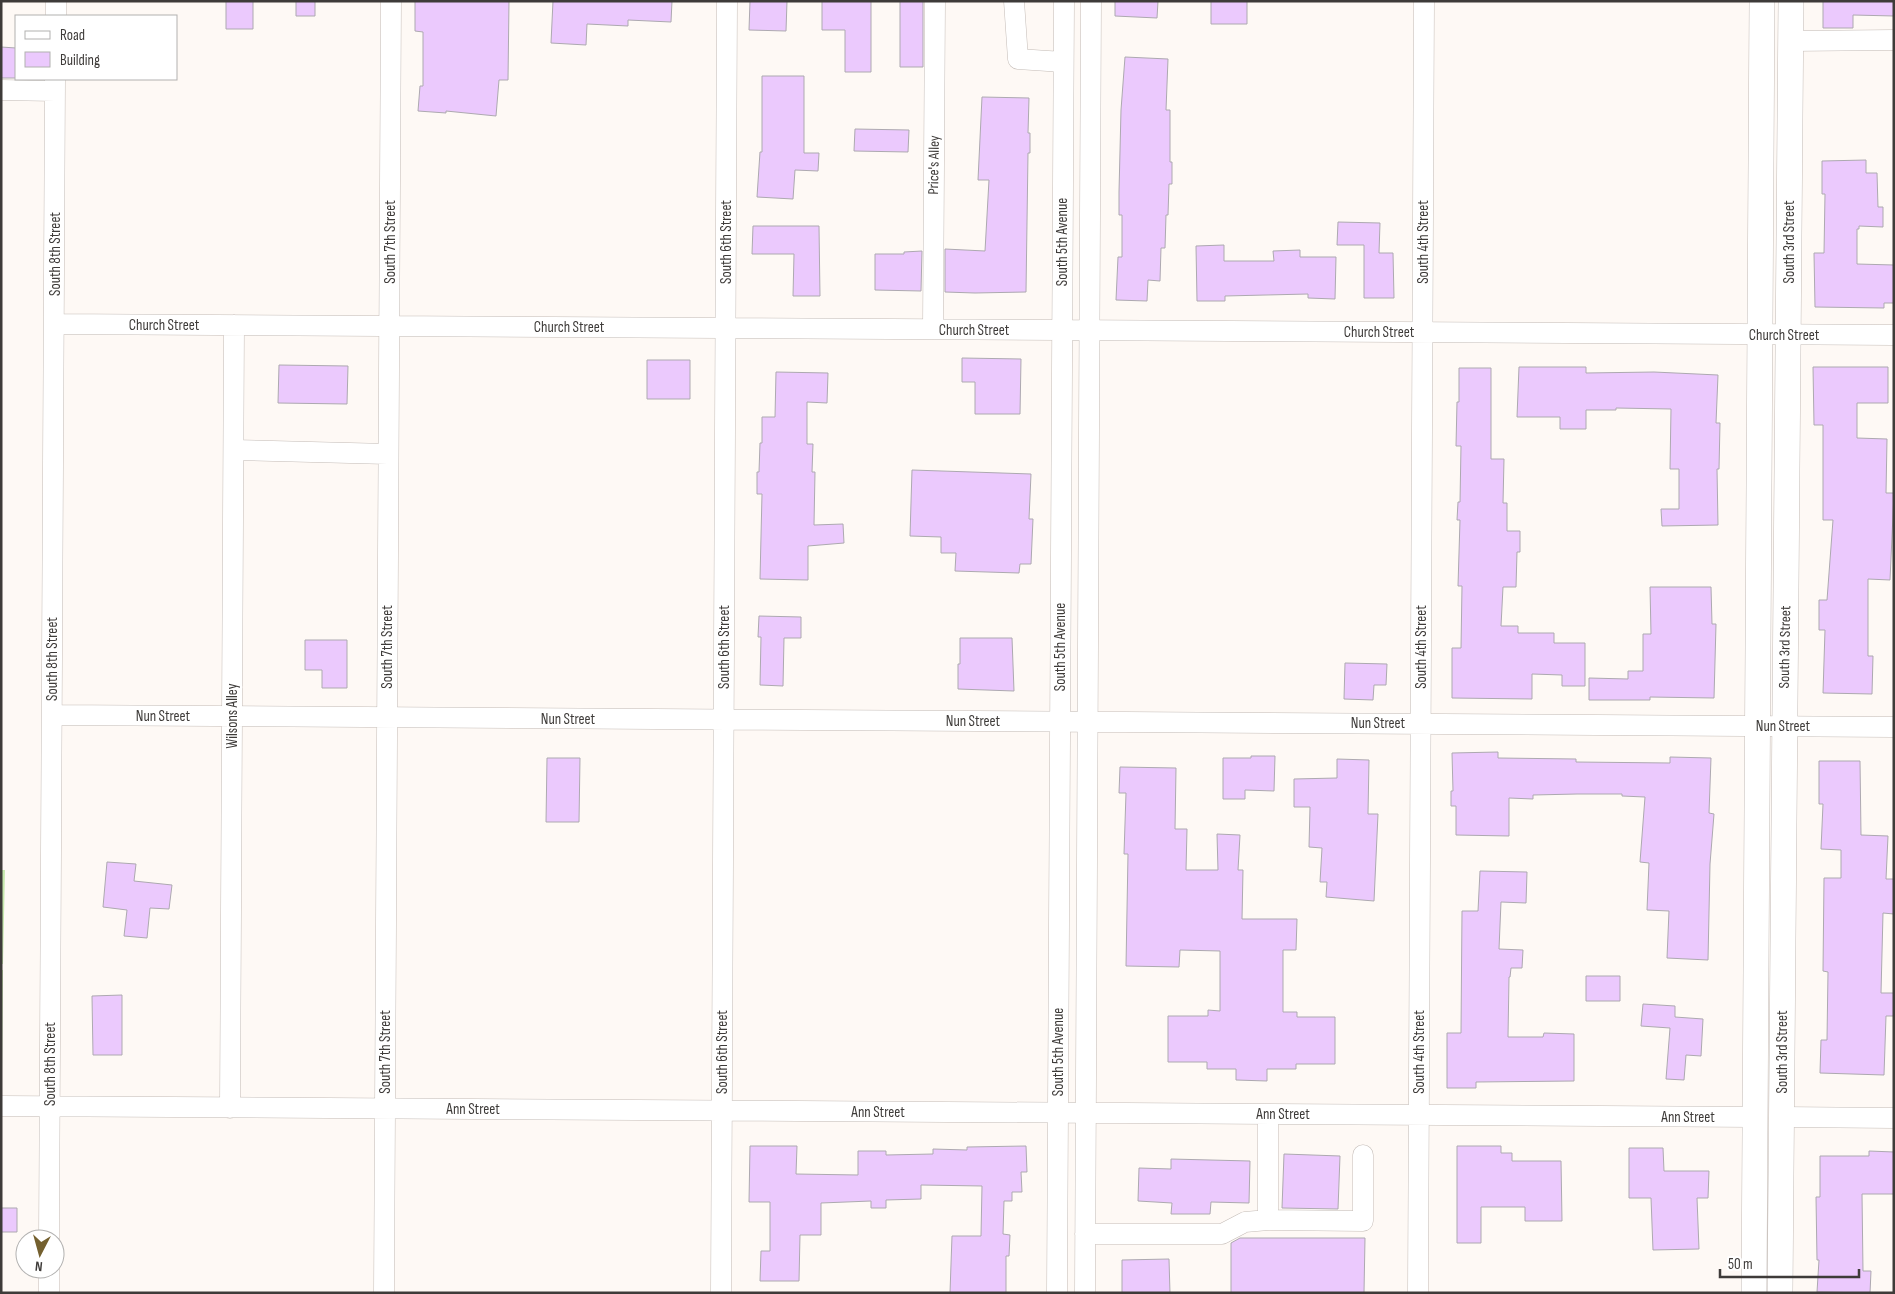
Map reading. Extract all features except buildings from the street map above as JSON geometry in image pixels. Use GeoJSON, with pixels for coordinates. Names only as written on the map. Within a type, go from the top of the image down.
{"type":"FeatureCollection","features":[{"type":"Feature","properties":{"kind":"main road","name":"South 3rd Street"},"geometry":{"type":"LineString","coordinates":[[1754,1293],[1762,1]]}},
{"type":"Feature","properties":{"kind":"main road","name":"South 3rd Street"},"geometry":{"type":"LineString","coordinates":[[1780,1293],[1791,1]]}},
{"type":"Feature","properties":{"kind":"street"},"geometry":{"type":"LineString","coordinates":[[56,1],[56,15]]}},
{"type":"Feature","properties":{"kind":"street","name":"South 7th Street"},"geometry":{"type":"LineString","coordinates":[[384,1293],[391,1]]}},
{"type":"Feature","properties":{"kind":"street","name":"South 6th Street"},"geometry":{"type":"LineString","coordinates":[[721,1293],[727,1]]}},
{"type":"Feature","properties":{"kind":"street","name":"Price's Alley"},"geometry":{"type":"LineString","coordinates":[[933,329],[934,1]]}},
{"type":"Feature","properties":{"kind":"street"},"geometry":{"type":"LineString","coordinates":[[1014,1],[1018,59],[1063,62]]}},
{"type":"Feature","properties":{"kind":"street","name":"South 5th Avenue"},"geometry":{"type":"LineString","coordinates":[[1057,1293],[1064,1]]}},
{"type":"Feature","properties":{"kind":"street","name":"South 5th Avenue"},"geometry":{"type":"LineString","coordinates":[[1085,1293],[1091,1]]}},
{"type":"Feature","properties":{"kind":"street","name":"South 4th Street"},"geometry":{"type":"LineString","coordinates":[[1418,1293],[1424,1]]}},
{"type":"Feature","properties":{"kind":"street"},"geometry":{"type":"LineString","coordinates":[[1791,41],[1894,40]]}},
{"type":"Feature","properties":{"kind":"street"},"geometry":{"type":"LineString","coordinates":[[1,90],[55,85]]}},
{"type":"Feature","properties":{"kind":"street","name":"South 8th Street"},"geometry":{"type":"LineString","coordinates":[[49,1229],[55,85]]}},
{"type":"Feature","properties":{"kind":"street","name":"Church Street"},"geometry":{"type":"LineString","coordinates":[[54,324],[1894,335]]}},
{"type":"Feature","properties":{"kind":"street","name":"Wilsons Alley"},"geometry":{"type":"LineString","coordinates":[[230,1108],[234,325]]}},
{"type":"Feature","properties":{"kind":"street"},"geometry":{"type":"LineString","coordinates":[[234,450],[388,454]]}},
{"type":"Feature","properties":{"kind":"street","name":"Nun Street"},"geometry":{"type":"LineString","coordinates":[[52,715],[1894,727]]}},
{"type":"Feature","properties":{"kind":"street","name":"Ann Street"},"geometry":{"type":"LineString","coordinates":[[1,1106],[1755,1117]]}},
{"type":"Feature","properties":{"kind":"street"},"geometry":{"type":"LineString","coordinates":[[1268,1114],[1268,1220]]}},
{"type":"Feature","properties":{"kind":"street"},"geometry":{"type":"LineString","coordinates":[[1782,1117],[1894,1118]]}},
{"type":"Feature","properties":{"kind":"street"},"geometry":{"type":"LineString","coordinates":[[1085,1234],[1222,1234],[1245,1222],[1268,1220],[1363,1221],[1363,1155]]}},
{"type":"Feature","properties":{"kind":"street"},"geometry":{"type":"LineString","coordinates":[[49,1279],[49,1293]]}},
{"type":"Feature","properties":{"kind":"green space"},"geometry":{"type":"Polygon","coordinates":[[[1,870],[5,870],[3,964],[1,964],[1,870]]]}},
{"type":"Feature","properties":{"kind":"green space"},"geometry":{"type":"Polygon","coordinates":[[[1,970],[3,970],[2,1072],[1,1072],[1,970]]]}}]}
